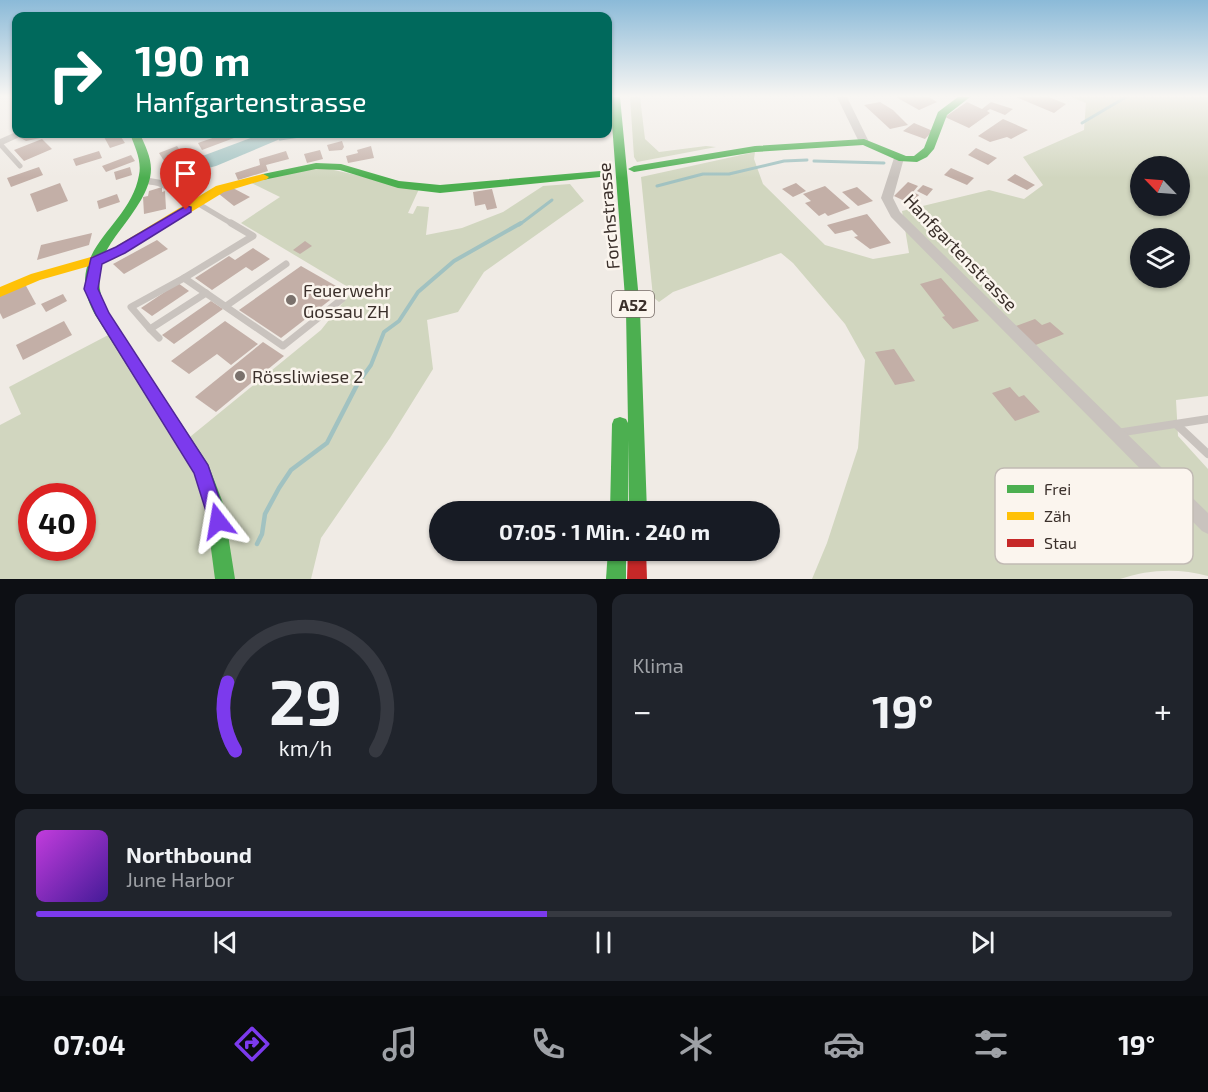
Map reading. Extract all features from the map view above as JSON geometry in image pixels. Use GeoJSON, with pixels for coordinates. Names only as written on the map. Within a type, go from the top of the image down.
{"type":"FeatureCollection","features":[{"type":"Feature","properties":{"kind":"main road","name":"Forchstrasse"},"geometry":{"type":"LineString","coordinates":[[617,124],[633,311],[638,501]]}},
{"type":"Feature","properties":{"kind":"main road"},"geometry":{"type":"LineString","coordinates":[[634,169],[754,149],[864,142],[880,146],[899,158],[913,159],[928,150],[937,138],[940,124]]}},
{"type":"Feature","properties":{"kind":"main road"},"geometry":{"type":"LineString","coordinates":[[136,138],[145,165],[144,181],[96,261],[91,281],[96,304],[184,441],[208,484],[221,538],[225,579]]}},
{"type":"Feature","properties":{"kind":"main road","name":"Forchstrasse"},"geometry":{"type":"LineString","coordinates":[[607,138],[618,299]]}},
{"type":"Feature","properties":{"kind":"main road"},"geometry":{"type":"LineString","coordinates":[[0,292],[36,278],[96,261],[126,247],[197,203],[233,184],[275,172],[316,166],[348,168],[398,184],[429,189],[525,183],[600,174]]}},
{"type":"Feature","properties":{"kind":"main road"},"geometry":{"type":"LineString","coordinates":[[619,501],[620,411]]}},
{"type":"Feature","properties":{"kind":"main road"},"geometry":{"type":"LineString","coordinates":[[616,579],[617,561]]}},
{"type":"Feature","properties":{"kind":"main road"},"geometry":{"type":"LineString","coordinates":[[637,561],[637,579]]}},
{"type":"Feature","properties":{"kind":"street"},"geometry":{"type":"LineString","coordinates":[[857,124],[864,142]]}},
{"type":"Feature","properties":{"kind":"street","name":"Hanfgartenstrasse"},"geometry":{"type":"LineString","coordinates":[[899,158],[887,198],[895,214],[1002,323],[1152,468]]}},
{"type":"Feature","properties":{"kind":"street"},"geometry":{"type":"LineString","coordinates":[[144,181],[165,182],[183,198],[197,203]]}},
{"type":"Feature","properties":{"kind":"street","name":"Hanfgartenstrasse"},"geometry":{"type":"LineString","coordinates":[[1193,510],[1208,525]]}},
{"type":"Feature","properties":{"kind":"lane"},"geometry":{"type":"LineString","coordinates":[[0,144],[20,166]]}},
{"type":"Feature","properties":{"kind":"lane"},"geometry":{"type":"LineString","coordinates":[[159,338],[131,307],[253,236],[197,203]]}},
{"type":"Feature","properties":{"kind":"lane"},"geometry":{"type":"LineString","coordinates":[[226,306],[286,264]]}},
{"type":"Feature","properties":{"kind":"lane"},"geometry":{"type":"LineString","coordinates":[[184,278],[283,346],[342,299]]}},
{"type":"Feature","properties":{"kind":"lane"},"geometry":{"type":"LineString","coordinates":[[150,329],[206,293]]}},
{"type":"Feature","properties":{"kind":"lane"},"geometry":{"type":"LineString","coordinates":[[1117,433],[1208,419]]}},
{"type":"Feature","properties":{"kind":"lane"},"geometry":{"type":"LineString","coordinates":[[1176,424],[1208,454]]}},
{"type":"Feature","properties":{"kind":"green space"},"geometry":{"type":"Polygon","coordinates":[[[632,124],[643,124],[645,139],[659,152],[706,146],[716,147],[637,162],[634,157],[632,124]]]}},
{"type":"Feature","properties":{"kind":"green space"},"geometry":{"type":"Polygon","coordinates":[[[1084,124],[1208,124],[1208,396],[1176,400],[1178,436],[1208,469],[1208,576],[1164,571],[1142,573],[1120,579],[812,579],[827,543],[858,448],[865,360],[845,324],[793,263],[781,253],[673,292],[659,302],[653,297],[641,177],[755,152],[754,159],[763,184],[825,245],[873,259],[909,253],[902,211],[989,190],[1024,199],[1043,185],[1023,157],[1084,130],[1084,124]]]}},
{"type":"Feature","properties":{"kind":"green space"},"geometry":{"type":"Polygon","coordinates":[[[316,166],[419,189],[408,213],[413,214],[417,206],[429,207],[426,235],[462,228],[503,212],[543,186],[570,184],[584,201],[484,272],[458,312],[427,320],[433,369],[390,438],[321,538],[311,579],[0,579],[0,425],[21,414],[9,387],[114,332],[185,441],[321,330],[353,290],[241,223],[280,197],[245,180],[316,166]]]}},
{"type":"Feature","properties":{"kind":"water"},"geometry":{"type":"Polygon","coordinates":[[[250,138],[280,139],[216,166],[188,173],[182,168],[189,161],[250,138]]]}},
{"type":"Feature","properties":{"kind":"building"},"geometry":{"type":"Polygon","coordinates":[[[885,124],[908,125],[890,129],[885,124]]]}},
{"type":"Feature","properties":{"kind":"building"},"geometry":{"type":"Polygon","coordinates":[[[916,124],[933,131],[925,139],[903,131],[916,124]]]}},
{"type":"Feature","properties":{"kind":"building"},"geometry":{"type":"Polygon","coordinates":[[[960,124],[975,124],[969,128],[960,124]]]}},
{"type":"Feature","properties":{"kind":"building"},"geometry":{"type":"Polygon","coordinates":[[[996,124],[1014,124],[1028,130],[1011,139],[1007,137],[990,142],[978,136],[996,124]]]}},
{"type":"Feature","properties":{"kind":"building"},"geometry":{"type":"Polygon","coordinates":[[[21,138],[40,138],[26,141],[21,138]]]}},
{"type":"Feature","properties":{"kind":"building"},"geometry":{"type":"Polygon","coordinates":[[[105,138],[122,138],[125,143],[110,148],[105,138]]]}},
{"type":"Feature","properties":{"kind":"building"},"geometry":{"type":"Polygon","coordinates":[[[212,138],[234,138],[202,150],[198,143],[212,138]]]}},
{"type":"Feature","properties":{"kind":"building"},"geometry":{"type":"Polygon","coordinates":[[[42,139],[52,149],[24,161],[14,150],[42,139]]]}},
{"type":"Feature","properties":{"kind":"building"},"geometry":{"type":"Polygon","coordinates":[[[342,141],[344,147],[342,150],[329,151],[327,145],[342,141]]]}},
{"type":"Feature","properties":{"kind":"building"},"geometry":{"type":"Polygon","coordinates":[[[177,146],[185,157],[166,164],[159,153],[177,146]]]}},
{"type":"Feature","properties":{"kind":"building"},"geometry":{"type":"Polygon","coordinates":[[[371,146],[374,158],[348,163],[346,156],[371,146]]]}},
{"type":"Feature","properties":{"kind":"building"},"geometry":{"type":"Polygon","coordinates":[[[976,148],[997,158],[988,165],[968,155],[976,148]]]}},
{"type":"Feature","properties":{"kind":"building"},"geometry":{"type":"Polygon","coordinates":[[[320,150],[323,159],[307,163],[304,154],[320,150]]]}},
{"type":"Feature","properties":{"kind":"building"},"geometry":{"type":"Polygon","coordinates":[[[99,151],[102,158],[76,166],[73,159],[99,151]]]}},
{"type":"Feature","properties":{"kind":"building"},"geometry":{"type":"Polygon","coordinates":[[[286,151],[289,159],[266,165],[268,171],[238,180],[235,173],[260,165],[259,159],[286,151]]]}},
{"type":"Feature","properties":{"kind":"building"},"geometry":{"type":"Polygon","coordinates":[[[131,155],[135,161],[106,172],[102,166],[131,155]]]}},
{"type":"Feature","properties":{"kind":"building"},"geometry":{"type":"Polygon","coordinates":[[[39,167],[43,175],[11,187],[7,178],[39,167]]]}},
{"type":"Feature","properties":{"kind":"building"},"geometry":{"type":"Polygon","coordinates":[[[130,167],[132,175],[116,180],[114,172],[130,167]]]}},
{"type":"Feature","properties":{"kind":"building"},"geometry":{"type":"Polygon","coordinates":[[[176,167],[183,173],[171,179],[164,172],[176,167]]]}},
{"type":"Feature","properties":{"kind":"building"},"geometry":{"type":"Polygon","coordinates":[[[951,168],[974,178],[967,185],[944,175],[951,168]]]}},
{"type":"Feature","properties":{"kind":"building"},"geometry":{"type":"Polygon","coordinates":[[[1015,174],[1035,185],[1027,190],[1007,180],[1015,174]]]}},
{"type":"Feature","properties":{"kind":"building"},"geometry":{"type":"Polygon","coordinates":[[[908,182],[918,186],[913,192],[919,195],[911,204],[894,196],[908,182]]]}},
{"type":"Feature","properties":{"kind":"building"},"geometry":{"type":"Polygon","coordinates":[[[60,183],[68,201],[37,212],[30,194],[60,183]]]}},
{"type":"Feature","properties":{"kind":"building"},"geometry":{"type":"Polygon","coordinates":[[[796,183],[806,191],[793,197],[782,189],[796,183]]]}},
{"type":"Feature","properties":{"kind":"building"},"geometry":{"type":"Polygon","coordinates":[[[923,185],[933,189],[927,196],[917,191],[923,185]]]}},
{"type":"Feature","properties":{"kind":"building"},"geometry":{"type":"Polygon","coordinates":[[[825,186],[850,208],[828,216],[825,213],[819,216],[805,203],[811,201],[803,194],[825,186]]]}},
{"type":"Feature","properties":{"kind":"building"},"geometry":{"type":"Polygon","coordinates":[[[162,187],[162,192],[165,191],[166,209],[144,214],[143,197],[148,196],[149,191],[162,187]]]}},
{"type":"Feature","properties":{"kind":"building"},"geometry":{"type":"Polygon","coordinates":[[[231,187],[250,197],[234,206],[219,194],[231,187]]]}},
{"type":"Feature","properties":{"kind":"building"},"geometry":{"type":"Polygon","coordinates":[[[857,187],[873,201],[858,206],[842,192],[857,187]]]}},
{"type":"Feature","properties":{"kind":"building"},"geometry":{"type":"Polygon","coordinates":[[[492,189],[497,208],[487,210],[485,204],[475,206],[473,192],[492,189]]]}},
{"type":"Feature","properties":{"kind":"building"},"geometry":{"type":"Polygon","coordinates":[[[117,194],[120,202],[99,209],[97,201],[117,194]]]}},
{"type":"Feature","properties":{"kind":"building"},"geometry":{"type":"Polygon","coordinates":[[[867,214],[891,243],[870,249],[854,237],[858,236],[852,230],[835,234],[827,225],[867,214]]]}},
{"type":"Feature","properties":{"kind":"building"},"geometry":{"type":"Polygon","coordinates":[[[92,233],[89,245],[37,260],[41,245],[92,233]]]}},
{"type":"Feature","properties":{"kind":"building"},"geometry":{"type":"Polygon","coordinates":[[[157,240],[168,249],[124,274],[113,264],[157,240]]]}},
{"type":"Feature","properties":{"kind":"building"},"geometry":{"type":"Polygon","coordinates":[[[305,241],[312,246],[300,254],[293,250],[305,241]]]}},
{"type":"Feature","properties":{"kind":"building"},"geometry":{"type":"Polygon","coordinates":[[[253,248],[270,259],[252,271],[246,267],[212,290],[195,278],[229,256],[235,260],[253,248]]]}},
{"type":"Feature","properties":{"kind":"building","name":"Feuerwehr Gossau ZH"},"geometry":{"type":"Polygon","coordinates":[[[301,266],[343,290],[281,338],[239,310],[301,266]]]}},
{"type":"Feature","properties":{"kind":"building"},"geometry":{"type":"Polygon","coordinates":[[[941,278],[979,321],[953,329],[942,317],[945,316],[920,284],[941,278]]]}},
{"type":"Feature","properties":{"kind":"building"},"geometry":{"type":"Polygon","coordinates":[[[178,283],[189,291],[152,316],[141,308],[178,283]]]}},
{"type":"Feature","properties":{"kind":"building"},"geometry":{"type":"Polygon","coordinates":[[[25,284],[36,304],[3,319],[0,313],[0,295],[25,284]]]}},
{"type":"Feature","properties":{"kind":"building"},"geometry":{"type":"Polygon","coordinates":[[[63,294],[67,301],[46,312],[41,304],[63,294]]]}},
{"type":"Feature","properties":{"kind":"building"},"geometry":{"type":"Polygon","coordinates":[[[211,301],[223,309],[174,344],[162,335],[211,301]]]}},
{"type":"Feature","properties":{"kind":"building"},"geometry":{"type":"Polygon","coordinates":[[[1035,319],[1042,325],[1050,322],[1064,334],[1033,346],[1013,327],[1035,319]]]}},
{"type":"Feature","properties":{"kind":"building"},"geometry":{"type":"Polygon","coordinates":[[[64,321],[72,335],[23,360],[16,345],[64,321]]]}},
{"type":"Feature","properties":{"kind":"building"},"geometry":{"type":"Polygon","coordinates":[[[225,321],[258,344],[231,365],[217,354],[189,374],[171,361],[225,321]]]}},
{"type":"Feature","properties":{"kind":"building","name":"Rössliwiese 2"},"geometry":{"type":"Polygon","coordinates":[[[263,342],[284,356],[216,412],[195,397],[263,342]]]}},
{"type":"Feature","properties":{"kind":"building"},"geometry":{"type":"Polygon","coordinates":[[[894,349],[915,381],[895,385],[875,352],[894,349]]]}},
{"type":"Feature","properties":{"kind":"building"},"geometry":{"type":"Polygon","coordinates":[[[1010,387],[1019,397],[1024,395],[1040,412],[1015,421],[992,393],[1010,387]]]}},
{"type":"Feature","properties":{"kind":"waterway"},"geometry":{"type":"LineString","coordinates":[[280,139],[287,138]]}},
{"type":"Feature","properties":{"kind":"waterway"},"geometry":{"type":"LineString","coordinates":[[657,186],[703,174],[729,174],[784,161],[807,160]]}},
{"type":"Feature","properties":{"kind":"waterway"},"geometry":{"type":"LineString","coordinates":[[814,161],[884,163]]}},
{"type":"Feature","properties":{"kind":"waterway"},"geometry":{"type":"LineString","coordinates":[[194,193],[203,170]]}},
{"type":"Feature","properties":{"kind":"waterway"},"geometry":{"type":"LineString","coordinates":[[519,225],[552,200]]}},
{"type":"Feature","properties":{"kind":"waterway"},"geometry":{"type":"LineString","coordinates":[[358,383],[371,365],[384,332],[399,321],[418,292],[454,261],[521,223]]}},
{"type":"Feature","properties":{"kind":"waterway"},"geometry":{"type":"LineString","coordinates":[[257,544],[262,534],[265,514],[279,488],[291,470],[327,443],[359,381]]}},
{"type":"Feature","properties":{"kind":"traffic: fast"},"geometry":{"type":"LineString","coordinates":[[617,124],[633,311],[638,501]]}},
{"type":"Feature","properties":{"kind":"traffic: fast"},"geometry":{"type":"LineString","coordinates":[[634,169],[755,149],[864,142],[903,159],[917,159],[929,149],[937,124]]}},
{"type":"Feature","properties":{"kind":"traffic: fast"},"geometry":{"type":"LineString","coordinates":[[137,138],[144,159],[145,175],[140,191],[131,207],[98,253],[92,270],[92,289],[99,309],[202,470],[214,503],[225,579]]}},
{"type":"Feature","properties":{"kind":"traffic: fast"},"geometry":{"type":"LineString","coordinates":[[263,177],[316,166],[341,167],[398,184],[440,189],[600,174]]}},
{"type":"Feature","properties":{"kind":"traffic: fast"},"geometry":{"type":"LineString","coordinates":[[619,501],[620,424]]}},
{"type":"Feature","properties":{"kind":"traffic: fast"},"geometry":{"type":"LineString","coordinates":[[616,579],[617,561]]}},
{"type":"Feature","properties":{"kind":"traffic: slow"},"geometry":{"type":"LineString","coordinates":[[0,292],[36,277],[109,256],[220,189],[263,177]]}},
{"type":"Feature","properties":{"kind":"traffic: jam"},"geometry":{"type":"LineString","coordinates":[[637,561],[637,579]]}},
{"type":"Feature","properties":{"kind":"place","name":"Feuerwehr Gossau ZH"},"geometry":{"type":"Point","coordinates":[291,300]}},
{"type":"Feature","properties":{"kind":"place","name":"Rössliwiese 2"},"geometry":{"type":"Point","coordinates":[240,376]}},
{"type":"Feature","properties":{"kind":"route"},"geometry":{"type":"LineString","coordinates":[[186,210],[120,250],[96,261],[91,289],[96,304],[202,470],[218,521]]}}]}
